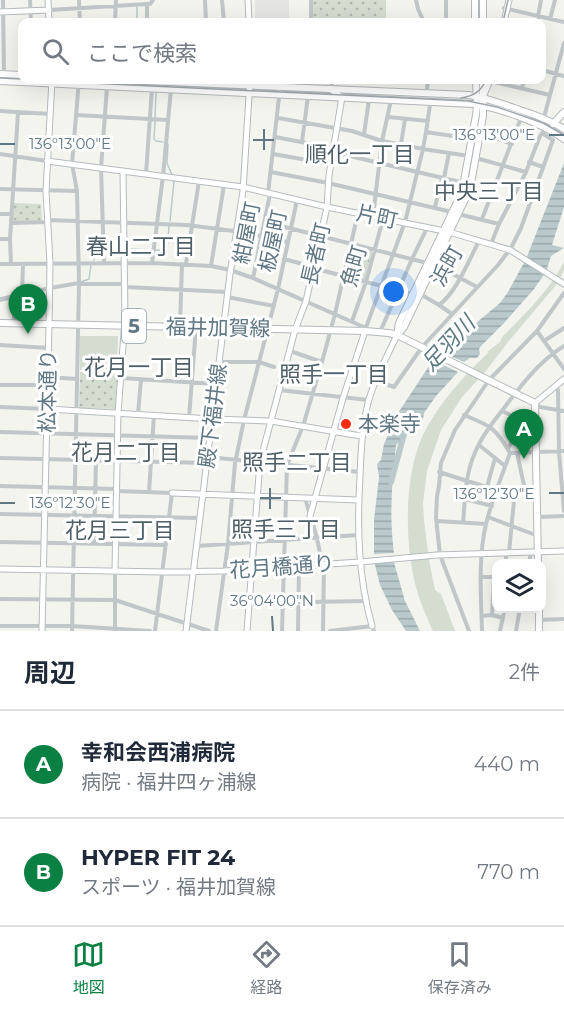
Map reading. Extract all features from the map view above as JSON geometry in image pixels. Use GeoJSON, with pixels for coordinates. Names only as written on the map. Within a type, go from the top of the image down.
{"type":"FeatureCollection","features":[{"type":"Feature","properties":{"kind":"main road"},"geometry":{"type":"LineString","coordinates":[[475,0],[475,18]]}},
{"type":"Feature","properties":{"kind":"main road"},"geometry":{"type":"LineString","coordinates":[[483,0],[483,18]]}},
{"type":"Feature","properties":{"kind":"main road"},"geometry":{"type":"LineString","coordinates":[[2,74],[18,75]]}},
{"type":"Feature","properties":{"kind":"main road"},"geometry":{"type":"LineString","coordinates":[[0,81],[18,81]]}},
{"type":"Feature","properties":{"kind":"main road"},"geometry":{"type":"LineString","coordinates":[[93,84],[107,86],[137,84]]}},
{"type":"Feature","properties":{"kind":"main road"},"geometry":{"type":"LineString","coordinates":[[155,84],[171,89],[250,86]]}},
{"type":"Feature","properties":{"kind":"main road"},"geometry":{"type":"LineString","coordinates":[[229,84],[308,96],[481,105],[521,118],[562,137]]}},
{"type":"Feature","properties":{"kind":"main road"},"geometry":{"type":"LineString","coordinates":[[455,213],[480,135],[481,105],[476,84]]}},
{"type":"Feature","properties":{"kind":"main road"},"geometry":{"type":"LineString","coordinates":[[480,97],[485,84]]}},
{"type":"Feature","properties":{"kind":"main road"},"geometry":{"type":"LineString","coordinates":[[463,94],[476,88]]}},
{"type":"Feature","properties":{"kind":"main road"},"geometry":{"type":"LineString","coordinates":[[280,91],[331,90],[463,94],[480,97],[544,118],[560,126]]}},
{"type":"Feature","properties":{"kind":"main road"},"geometry":{"type":"LineString","coordinates":[[481,105],[473,139],[471,183],[399,324],[397,335],[535,403],[537,534],[534,552],[536,559]]}},
{"type":"Feature","properties":{"kind":"main road"},"geometry":{"type":"LineString","coordinates":[[560,126],[564,112]]}},
{"type":"Feature","properties":{"kind":"main road"},"geometry":{"type":"LineString","coordinates":[[546,129],[560,126],[564,119]]}},
{"type":"Feature","properties":{"kind":"main road","name":"福井加賀線"},"geometry":{"type":"LineString","coordinates":[[0,323],[295,330],[366,329]]}},
{"type":"Feature","properties":{"kind":"main road","name":"5"},"geometry":{"type":"LineString","coordinates":[[366,329],[397,335]]}},
{"type":"Feature","properties":{"kind":"main road"},"geometry":{"type":"LineString","coordinates":[[539,613],[539,631]]}},
{"type":"Feature","properties":{"kind":"street"},"geometry":{"type":"LineString","coordinates":[[2,74],[3,0]]}},
{"type":"Feature","properties":{"kind":"street"},"geometry":{"type":"LineString","coordinates":[[30,0],[31,18]]}},
{"type":"Feature","properties":{"kind":"street"},"geometry":{"type":"LineString","coordinates":[[48,0],[49,18]]}},
{"type":"Feature","properties":{"kind":"street"},"geometry":{"type":"LineString","coordinates":[[79,0],[80,18]]}},
{"type":"Feature","properties":{"kind":"street"},"geometry":{"type":"LineString","coordinates":[[115,18],[116,0]]}},
{"type":"Feature","properties":{"kind":"street"},"geometry":{"type":"LineString","coordinates":[[2,12],[150,4],[153,0]]}},
{"type":"Feature","properties":{"kind":"street"},"geometry":{"type":"LineString","coordinates":[[205,0],[206,18]]}},
{"type":"Feature","properties":{"kind":"street"},"geometry":{"type":"LineString","coordinates":[[222,0],[224,18]]}},
{"type":"Feature","properties":{"kind":"street"},"geometry":{"type":"LineString","coordinates":[[248,0],[249,18]]}},
{"type":"Feature","properties":{"kind":"street"},"geometry":{"type":"LineString","coordinates":[[311,0],[311,18]]}},
{"type":"Feature","properties":{"kind":"street"},"geometry":{"type":"LineString","coordinates":[[416,0],[422,18]]}},
{"type":"Feature","properties":{"kind":"street"},"geometry":{"type":"LineString","coordinates":[[446,0],[446,18]]}},
{"type":"Feature","properties":{"kind":"street"},"geometry":{"type":"LineString","coordinates":[[504,18],[508,0]]}},
{"type":"Feature","properties":{"kind":"street"},"geometry":{"type":"LineString","coordinates":[[538,16],[541,0]]}},
{"type":"Feature","properties":{"kind":"street"},"geometry":{"type":"LineString","coordinates":[[550,19],[555,0]]}},
{"type":"Feature","properties":{"kind":"street"},"geometry":{"type":"LineString","coordinates":[[147,4],[147,18]]}},
{"type":"Feature","properties":{"kind":"street"},"geometry":{"type":"LineString","coordinates":[[506,9],[564,22]]}},
{"type":"Feature","properties":{"kind":"street"},"geometry":{"type":"LineString","coordinates":[[376,381],[394,387],[423,348],[510,250],[521,228],[553,140],[546,129],[544,118],[564,43]]}},
{"type":"Feature","properties":{"kind":"street"},"geometry":{"type":"LineString","coordinates":[[546,71],[564,76]]}},
{"type":"Feature","properties":{"kind":"street","name":"松本通り"},"geometry":{"type":"LineString","coordinates":[[42,629],[50,325],[50,263],[46,190],[52,84]]}},
{"type":"Feature","properties":{"kind":"street"},"geometry":{"type":"LineString","coordinates":[[72,629],[79,284],[77,191],[72,164],[79,84]]}},
{"type":"Feature","properties":{"kind":"street"},"geometry":{"type":"LineString","coordinates":[[146,174],[154,119],[152,84]]}},
{"type":"Feature","properties":{"kind":"street","name":"紺屋町"},"geometry":{"type":"LineString","coordinates":[[253,278],[265,222],[281,84]]}},
{"type":"Feature","properties":{"kind":"street"},"geometry":{"type":"LineString","coordinates":[[332,84],[331,90],[342,97]]}},
{"type":"Feature","properties":{"kind":"street"},"geometry":{"type":"LineString","coordinates":[[310,516],[343,398],[405,222],[428,121],[430,102],[427,93],[428,84]]}},
{"type":"Feature","properties":{"kind":"street"},"geometry":{"type":"LineString","coordinates":[[476,88],[481,84]]}},
{"type":"Feature","properties":{"kind":"street"},"geometry":{"type":"LineString","coordinates":[[504,84],[550,95]]}},
{"type":"Feature","properties":{"kind":"street"},"geometry":{"type":"LineString","coordinates":[[522,88],[523,84]]}},
{"type":"Feature","properties":{"kind":"street"},"geometry":{"type":"LineString","coordinates":[[104,263],[101,168],[107,86]]}},
{"type":"Feature","properties":{"kind":"street","name":"殿下福井線"},"geometry":{"type":"LineString","coordinates":[[187,628],[230,270],[243,187],[250,86]]}},
{"type":"Feature","properties":{"kind":"street"},"geometry":{"type":"LineString","coordinates":[[152,263],[171,89]]}},
{"type":"Feature","properties":{"kind":"street"},"geometry":{"type":"LineString","coordinates":[[302,142],[308,96]]}},
{"type":"Feature","properties":{"kind":"street","name":"長者町"},"geometry":{"type":"LineString","coordinates":[[247,631],[260,462],[295,330],[306,301],[327,207],[330,164],[342,97]]}},
{"type":"Feature","properties":{"kind":"street"},"geometry":{"type":"LineString","coordinates":[[364,134],[369,99]]}},
{"type":"Feature","properties":{"kind":"street"},"geometry":{"type":"LineString","coordinates":[[373,216],[382,141],[391,100]]}},
{"type":"Feature","properties":{"kind":"street"},"geometry":{"type":"LineString","coordinates":[[0,111],[51,114]]}},
{"type":"Feature","properties":{"kind":"street"},"geometry":{"type":"LineString","coordinates":[[11,264],[10,239],[18,112]]}},
{"type":"Feature","properties":{"kind":"street"},"geometry":{"type":"LineString","coordinates":[[76,116],[168,120]]}},
{"type":"Feature","properties":{"kind":"street"},"geometry":{"type":"LineString","coordinates":[[387,117],[428,121]]}},
{"type":"Feature","properties":{"kind":"street"},"geometry":{"type":"LineString","coordinates":[[278,118],[337,128],[382,141],[473,157],[526,172]]}},
{"type":"Feature","properties":{"kind":"street"},"geometry":{"type":"LineString","coordinates":[[483,219],[521,118]]}},
{"type":"Feature","properties":{"kind":"street"},"geometry":{"type":"LineString","coordinates":[[400,144],[405,119]]}},
{"type":"Feature","properties":{"kind":"street"},"geometry":{"type":"LineString","coordinates":[[491,244],[526,172],[540,136],[546,129]]}},
{"type":"Feature","properties":{"kind":"street"},"geometry":{"type":"LineString","coordinates":[[426,132],[473,139]]}},
{"type":"Feature","properties":{"kind":"street"},"geometry":{"type":"LineString","coordinates":[[480,135],[512,144]]}},
{"type":"Feature","properties":{"kind":"street"},"geometry":{"type":"LineString","coordinates":[[275,137],[465,183]]}},
{"type":"Feature","properties":{"kind":"street"},"geometry":{"type":"LineString","coordinates":[[435,207],[449,153]]}},
{"type":"Feature","properties":{"kind":"street"},"geometry":{"type":"LineString","coordinates":[[0,154],[48,161]]}},
{"type":"Feature","properties":{"kind":"street"},"geometry":{"type":"LineString","coordinates":[[273,154],[330,164]]}},
{"type":"Feature","properties":{"kind":"street","name":"片町"},"geometry":{"type":"LineString","coordinates":[[48,161],[243,187],[446,231],[510,250],[564,284]]}},
{"type":"Feature","properties":{"kind":"street"},"geometry":{"type":"LineString","coordinates":[[529,162],[543,167]]}},
{"type":"Feature","properties":{"kind":"street"},"geometry":{"type":"LineString","coordinates":[[115,630],[118,413],[126,286],[123,171]]}},
{"type":"Feature","properties":{"kind":"street"},"geometry":{"type":"LineString","coordinates":[[271,172],[435,207],[499,224]]}},
{"type":"Feature","properties":{"kind":"street"},"geometry":{"type":"LineString","coordinates":[[180,327],[180,290],[199,181]]}},
{"type":"Feature","properties":{"kind":"street"},"geometry":{"type":"LineString","coordinates":[[211,266],[224,185]]}},
{"type":"Feature","properties":{"kind":"street"},"geometry":{"type":"LineString","coordinates":[[0,189],[77,191]]}},
{"type":"Feature","properties":{"kind":"street","name":"板屋町"},"geometry":{"type":"LineString","coordinates":[[216,631],[228,544],[236,460],[278,289],[297,200]]}},
{"type":"Feature","properties":{"kind":"street"},"geometry":{"type":"LineString","coordinates":[[282,631],[287,465],[303,426],[322,362],[358,213]]}},
{"type":"Feature","properties":{"kind":"street"},"geometry":{"type":"LineString","coordinates":[[0,214],[12,214]]}},
{"type":"Feature","properties":{"kind":"street","name":"魚町"},"geometry":{"type":"LineString","coordinates":[[352,321],[366,282],[383,218]]}},
{"type":"Feature","properties":{"kind":"street"},"geometry":{"type":"LineString","coordinates":[[12,223],[76,220],[192,225],[288,242]]}},
{"type":"Feature","properties":{"kind":"street"},"geometry":{"type":"LineString","coordinates":[[265,222],[431,264],[477,287]]}},
{"type":"Feature","properties":{"kind":"street"},"geometry":{"type":"LineString","coordinates":[[380,332],[428,227]]}},
{"type":"Feature","properties":{"kind":"street"},"geometry":{"type":"LineString","coordinates":[[0,239],[10,239]]}},
{"type":"Feature","properties":{"kind":"street","name":"浜町"},"geometry":{"type":"LineString","coordinates":[[439,304],[447,298],[479,240]]}},
{"type":"Feature","properties":{"kind":"street"},"geometry":{"type":"LineString","coordinates":[[284,259],[381,287],[416,294],[439,304],[452,314]]}},
{"type":"Feature","properties":{"kind":"street"},"geometry":{"type":"LineString","coordinates":[[0,264],[152,263],[211,266],[253,278],[366,329]]}},
{"type":"Feature","properties":{"kind":"street"},"geometry":{"type":"LineString","coordinates":[[22,293],[23,264]]}},
{"type":"Feature","properties":{"kind":"street"},"geometry":{"type":"LineString","coordinates":[[0,300],[22,293],[79,284],[227,295],[274,306]]}},
{"type":"Feature","properties":{"kind":"street"},"geometry":{"type":"LineString","coordinates":[[469,631],[439,555],[436,521],[437,496],[444,454],[455,430],[488,380],[537,331],[564,293]]}},
{"type":"Feature","properties":{"kind":"street"},"geometry":{"type":"LineString","coordinates":[[14,297],[14,324]]}},
{"type":"Feature","properties":{"kind":"street"},"geometry":{"type":"LineString","coordinates":[[189,418],[196,327]]}},
{"type":"Feature","properties":{"kind":"street"},"geometry":{"type":"LineString","coordinates":[[544,341],[564,328]]}},
{"type":"Feature","properties":{"kind":"street"},"geometry":{"type":"LineString","coordinates":[[537,331],[564,369]]}},
{"type":"Feature","properties":{"kind":"street"},"geometry":{"type":"LineString","coordinates":[[330,631],[372,629],[366,601],[358,535],[362,436],[368,400],[397,335]]}},
{"type":"Feature","properties":{"kind":"street"},"geometry":{"type":"LineString","coordinates":[[0,345],[49,348]]}},
{"type":"Feature","properties":{"kind":"street"},"geometry":{"type":"LineString","coordinates":[[463,523],[467,481],[472,459],[479,445],[514,393],[552,353],[564,346]]}},
{"type":"Feature","properties":{"kind":"street"},"geometry":{"type":"LineString","coordinates":[[290,351],[322,362]]}},
{"type":"Feature","properties":{"kind":"street"},"geometry":{"type":"LineString","coordinates":[[219,362],[259,362],[274,367]]}},
{"type":"Feature","properties":{"kind":"street"},"geometry":{"type":"LineString","coordinates":[[48,377],[77,379]]}},
{"type":"Feature","properties":{"kind":"street"},"geometry":{"type":"LineString","coordinates":[[122,378],[216,384]]}},
{"type":"Feature","properties":{"kind":"street"},"geometry":{"type":"LineString","coordinates":[[138,414],[141,379]]}},
{"type":"Feature","properties":{"kind":"street"},"geometry":{"type":"LineString","coordinates":[[561,411],[540,407],[535,403],[564,379]]}},
{"type":"Feature","properties":{"kind":"street"},"geometry":{"type":"LineString","coordinates":[[0,385],[48,385]]}},
{"type":"Feature","properties":{"kind":"street"},"geometry":{"type":"LineString","coordinates":[[537,517],[564,514],[561,411],[556,385]]}},
{"type":"Feature","properties":{"kind":"street"},"geometry":{"type":"LineString","coordinates":[[279,390],[368,400]]}},
{"type":"Feature","properties":{"kind":"street"},"geometry":{"type":"LineString","coordinates":[[0,407],[271,421],[362,436]]}},
{"type":"Feature","properties":{"kind":"street"},"geometry":{"type":"LineString","coordinates":[[502,411],[525,422],[535,421]]}},
{"type":"Feature","properties":{"kind":"street"},"geometry":{"type":"LineString","coordinates":[[149,492],[154,415]]}},
{"type":"Feature","properties":{"kind":"street"},"geometry":{"type":"LineString","coordinates":[[464,415],[490,426],[509,450],[517,453],[561,451]]}},
{"type":"Feature","properties":{"kind":"street"},"geometry":{"type":"LineString","coordinates":[[481,631],[482,554],[486,524],[509,450],[525,422]]}},
{"type":"Feature","properties":{"kind":"street"},"geometry":{"type":"LineString","coordinates":[[0,432],[210,438]]}},
{"type":"Feature","properties":{"kind":"street"},"geometry":{"type":"LineString","coordinates":[[479,445],[505,466]]}},
{"type":"Feature","properties":{"kind":"street"},"geometry":{"type":"LineString","coordinates":[[517,453],[525,490]]}},
{"type":"Feature","properties":{"kind":"street"},"geometry":{"type":"LineString","coordinates":[[0,458],[151,462],[236,460],[360,471]]}},
{"type":"Feature","properties":{"kind":"street"},"geometry":{"type":"LineString","coordinates":[[487,487],[495,458]]}},
{"type":"Feature","properties":{"kind":"street"},"geometry":{"type":"LineString","coordinates":[[94,544],[96,460]]}},
{"type":"Feature","properties":{"kind":"street"},"geometry":{"type":"LineString","coordinates":[[440,472],[499,491],[536,489]]}},
{"type":"Feature","properties":{"kind":"street"},"geometry":{"type":"LineString","coordinates":[[0,486],[358,500]]}},
{"type":"Feature","properties":{"kind":"street"},"geometry":{"type":"LineString","coordinates":[[507,559],[515,490]]}},
{"type":"Feature","properties":{"kind":"street"},"geometry":{"type":"LineString","coordinates":[[155,631],[172,493]]}},
{"type":"Feature","properties":{"kind":"street"},"geometry":{"type":"LineString","coordinates":[[304,498],[323,564],[323,631]]}},
{"type":"Feature","properties":{"kind":"street"},"geometry":{"type":"LineString","coordinates":[[465,500],[492,506]]}},
{"type":"Feature","properties":{"kind":"street"},"geometry":{"type":"LineString","coordinates":[[0,514],[200,518]]}},
{"type":"Feature","properties":{"kind":"street"},"geometry":{"type":"LineString","coordinates":[[488,517],[537,534]]}},
{"type":"Feature","properties":{"kind":"street"},"geometry":{"type":"LineString","coordinates":[[436,521],[486,524]]}},
{"type":"Feature","properties":{"kind":"street"},"geometry":{"type":"LineString","coordinates":[[197,546],[358,535]]}},
{"type":"Feature","properties":{"kind":"street"},"geometry":{"type":"LineString","coordinates":[[0,542],[166,545]]}},
{"type":"Feature","properties":{"kind":"street","name":"花月橋通り"},"geometry":{"type":"LineString","coordinates":[[0,569],[194,572],[439,555],[564,551]]}},
{"type":"Feature","properties":{"kind":"street"},"geometry":{"type":"LineString","coordinates":[[531,559],[534,552]]}},
{"type":"Feature","properties":{"kind":"street"},"geometry":{"type":"LineString","coordinates":[[298,631],[299,566]]}},
{"type":"Feature","properties":{"kind":"street"},"geometry":{"type":"LineString","coordinates":[[482,577],[492,577]]}},
{"type":"Feature","properties":{"kind":"street"},"geometry":{"type":"LineString","coordinates":[[0,599],[116,600],[187,628],[209,631]]}},
{"type":"Feature","properties":{"kind":"street"},"geometry":{"type":"LineString","coordinates":[[250,603],[366,601]]}},
{"type":"Feature","properties":{"kind":"street"},"geometry":{"type":"LineString","coordinates":[[500,631],[504,613]]}},
{"type":"Feature","properties":{"kind":"street"},"geometry":{"type":"LineString","coordinates":[[516,631],[519,613]]}},
{"type":"Feature","properties":{"kind":"street"},"geometry":{"type":"LineString","coordinates":[[482,616],[492,615],[502,618]]}},
{"type":"Feature","properties":{"kind":"street"},"geometry":{"type":"LineString","coordinates":[[539,620],[564,619]]}},
{"type":"Feature","properties":{"kind":"street"},"geometry":{"type":"LineString","coordinates":[[0,626],[150,631]]}},
{"type":"Feature","properties":{"kind":"shaded area"},"geometry":{"type":"Polygon","coordinates":[[[255,0],[289,0],[289,18],[255,18],[255,0]]]}},
{"type":"Feature","properties":{"kind":"shaded area"},"geometry":{"type":"Polygon","coordinates":[[[312,0],[386,0],[386,18],[312,18],[312,0]]]}},
{"type":"Feature","properties":{"kind":"shaded area"},"geometry":{"type":"Polygon","coordinates":[[[564,163],[564,207],[552,245],[564,248],[551,256],[546,272],[534,289],[481,346],[477,358],[470,358],[464,362],[441,352],[500,303],[508,292],[526,259],[564,163]]]}},
{"type":"Feature","properties":{"kind":"shaded area"},"geometry":{"type":"Polygon","coordinates":[[[14,203],[41,204],[42,220],[13,221],[14,203]]]}},
{"type":"Feature","properties":{"kind":"shaded area"},"geometry":{"type":"Polygon","coordinates":[[[354,246],[372,251],[365,279],[347,274],[354,246]]]}},
{"type":"Feature","properties":{"kind":"shaded area"},"geometry":{"type":"Polygon","coordinates":[[[564,262],[564,270],[557,284],[462,397],[441,430],[427,471],[423,503],[424,520],[435,590],[441,594],[455,631],[433,631],[416,586],[409,544],[409,487],[417,451],[423,435],[443,402],[487,352],[500,342],[502,337],[536,302],[564,262]]]}},
{"type":"Feature","properties":{"kind":"shaded area"},"geometry":{"type":"Polygon","coordinates":[[[80,336],[118,336],[117,370],[80,370],[80,336]]]}},
{"type":"Feature","properties":{"kind":"shaded area"},"geometry":{"type":"Polygon","coordinates":[[[433,360],[458,372],[436,396],[424,413],[423,419],[396,445],[392,499],[394,553],[374,554],[374,520],[379,477],[377,464],[381,460],[384,444],[398,413],[433,360]]]}},
{"type":"Feature","properties":{"kind":"shaded area"},"geometry":{"type":"Polygon","coordinates":[[[80,372],[117,373],[116,409],[79,408],[80,372]]]}},
{"type":"Feature","properties":{"kind":"shaded area"},"geometry":{"type":"Polygon","coordinates":[[[393,559],[405,601],[420,631],[406,631],[392,610],[380,585],[374,561],[393,559]]]}},
{"type":"Feature","properties":{"kind":"waterway"},"geometry":{"type":"LineString","coordinates":[[137,7],[137,18]]}},
{"type":"Feature","properties":{"kind":"waterway"},"geometry":{"type":"LineString","coordinates":[[155,117],[156,93]]}},
{"type":"Feature","properties":{"kind":"waterway"},"geometry":{"type":"LineString","coordinates":[[155,121],[154,139],[163,142]]}},
{"type":"Feature","properties":{"kind":"waterway"},"geometry":{"type":"LineString","coordinates":[[168,144],[167,163],[172,175]]}},
{"type":"Feature","properties":{"kind":"waterway"},"geometry":{"type":"LineString","coordinates":[[170,221],[174,181]]}},
{"type":"Feature","properties":{"kind":"waterway"},"geometry":{"type":"LineString","coordinates":[[156,250],[167,251],[169,226]]}},
{"type":"Feature","properties":{"kind":"waterway"},"geometry":{"type":"LineString","coordinates":[[106,250],[122,249]]}},
{"type":"Feature","properties":{"kind":"waterway"},"geometry":{"type":"LineString","coordinates":[[128,249],[152,250]]}},
{"type":"Feature","properties":{"kind":"waterway"},"geometry":{"type":"LineString","coordinates":[[94,260],[94,250],[101,250]]}},
{"type":"Feature","properties":{"kind":"waterway"},"geometry":{"type":"LineString","coordinates":[[81,282],[89,279],[91,265]]}},
{"type":"Feature","properties":{"kind":"waterway"},"geometry":{"type":"LineString","coordinates":[[0,298],[34,290]]}},
{"type":"Feature","properties":{"kind":"waterway","name":"足羽川"},"geometry":{"type":"LineString","coordinates":[[391,482],[404,434]]}},
{"type":"Feature","properties":{"kind":"tram line"},"geometry":{"type":"LineString","coordinates":[[504,18],[508,0]]}},
{"type":"Feature","properties":{"kind":"tram line"},"geometry":{"type":"LineString","coordinates":[[0,78],[18,79]]}},
{"type":"Feature","properties":{"kind":"tram line"},"geometry":{"type":"LineString","coordinates":[[111,84],[468,101],[497,107],[543,123],[564,135]]}},
{"type":"Feature","properties":{"kind":"tram line"},"geometry":{"type":"LineString","coordinates":[[461,98],[470,96],[484,84]]}},
{"type":"Feature","properties":{"kind":"place","name":"HYPER FIT 24"},"geometry":{"type":"Point","coordinates":[28,334]}},
{"type":"Feature","properties":{"kind":"place","name":"本楽寺"},"geometry":{"type":"Point","coordinates":[346,424]}},
{"type":"Feature","properties":{"kind":"place","name":"幸和会西浦病院"},"geometry":{"type":"Point","coordinates":[524,459]}},
{"type":"Feature","properties":{"kind":"district","name":"順化一丁目"},"geometry":{"type":"Point","coordinates":[360,154]}},
{"type":"Feature","properties":{"kind":"district","name":"中央三丁目"},"geometry":{"type":"Point","coordinates":[489,191]}},
{"type":"Feature","properties":{"kind":"district","name":"春山二丁目"},"geometry":{"type":"Point","coordinates":[141,246]}},
{"type":"Feature","properties":{"kind":"district","name":"花月一丁目"},"geometry":{"type":"Point","coordinates":[139,367]}},
{"type":"Feature","properties":{"kind":"district","name":"照手一丁目"},"geometry":{"type":"Point","coordinates":[334,374]}},
{"type":"Feature","properties":{"kind":"district","name":"花月二丁目"},"geometry":{"type":"Point","coordinates":[126,452]}},
{"type":"Feature","properties":{"kind":"district","name":"照手二丁目"},"geometry":{"type":"Point","coordinates":[297,462]}},
{"type":"Feature","properties":{"kind":"district","name":"照手三丁目"},"geometry":{"type":"Point","coordinates":[286,529]}},
{"type":"Feature","properties":{"kind":"district","name":"花月三丁目"},"geometry":{"type":"Point","coordinates":[120,530]}}]}
